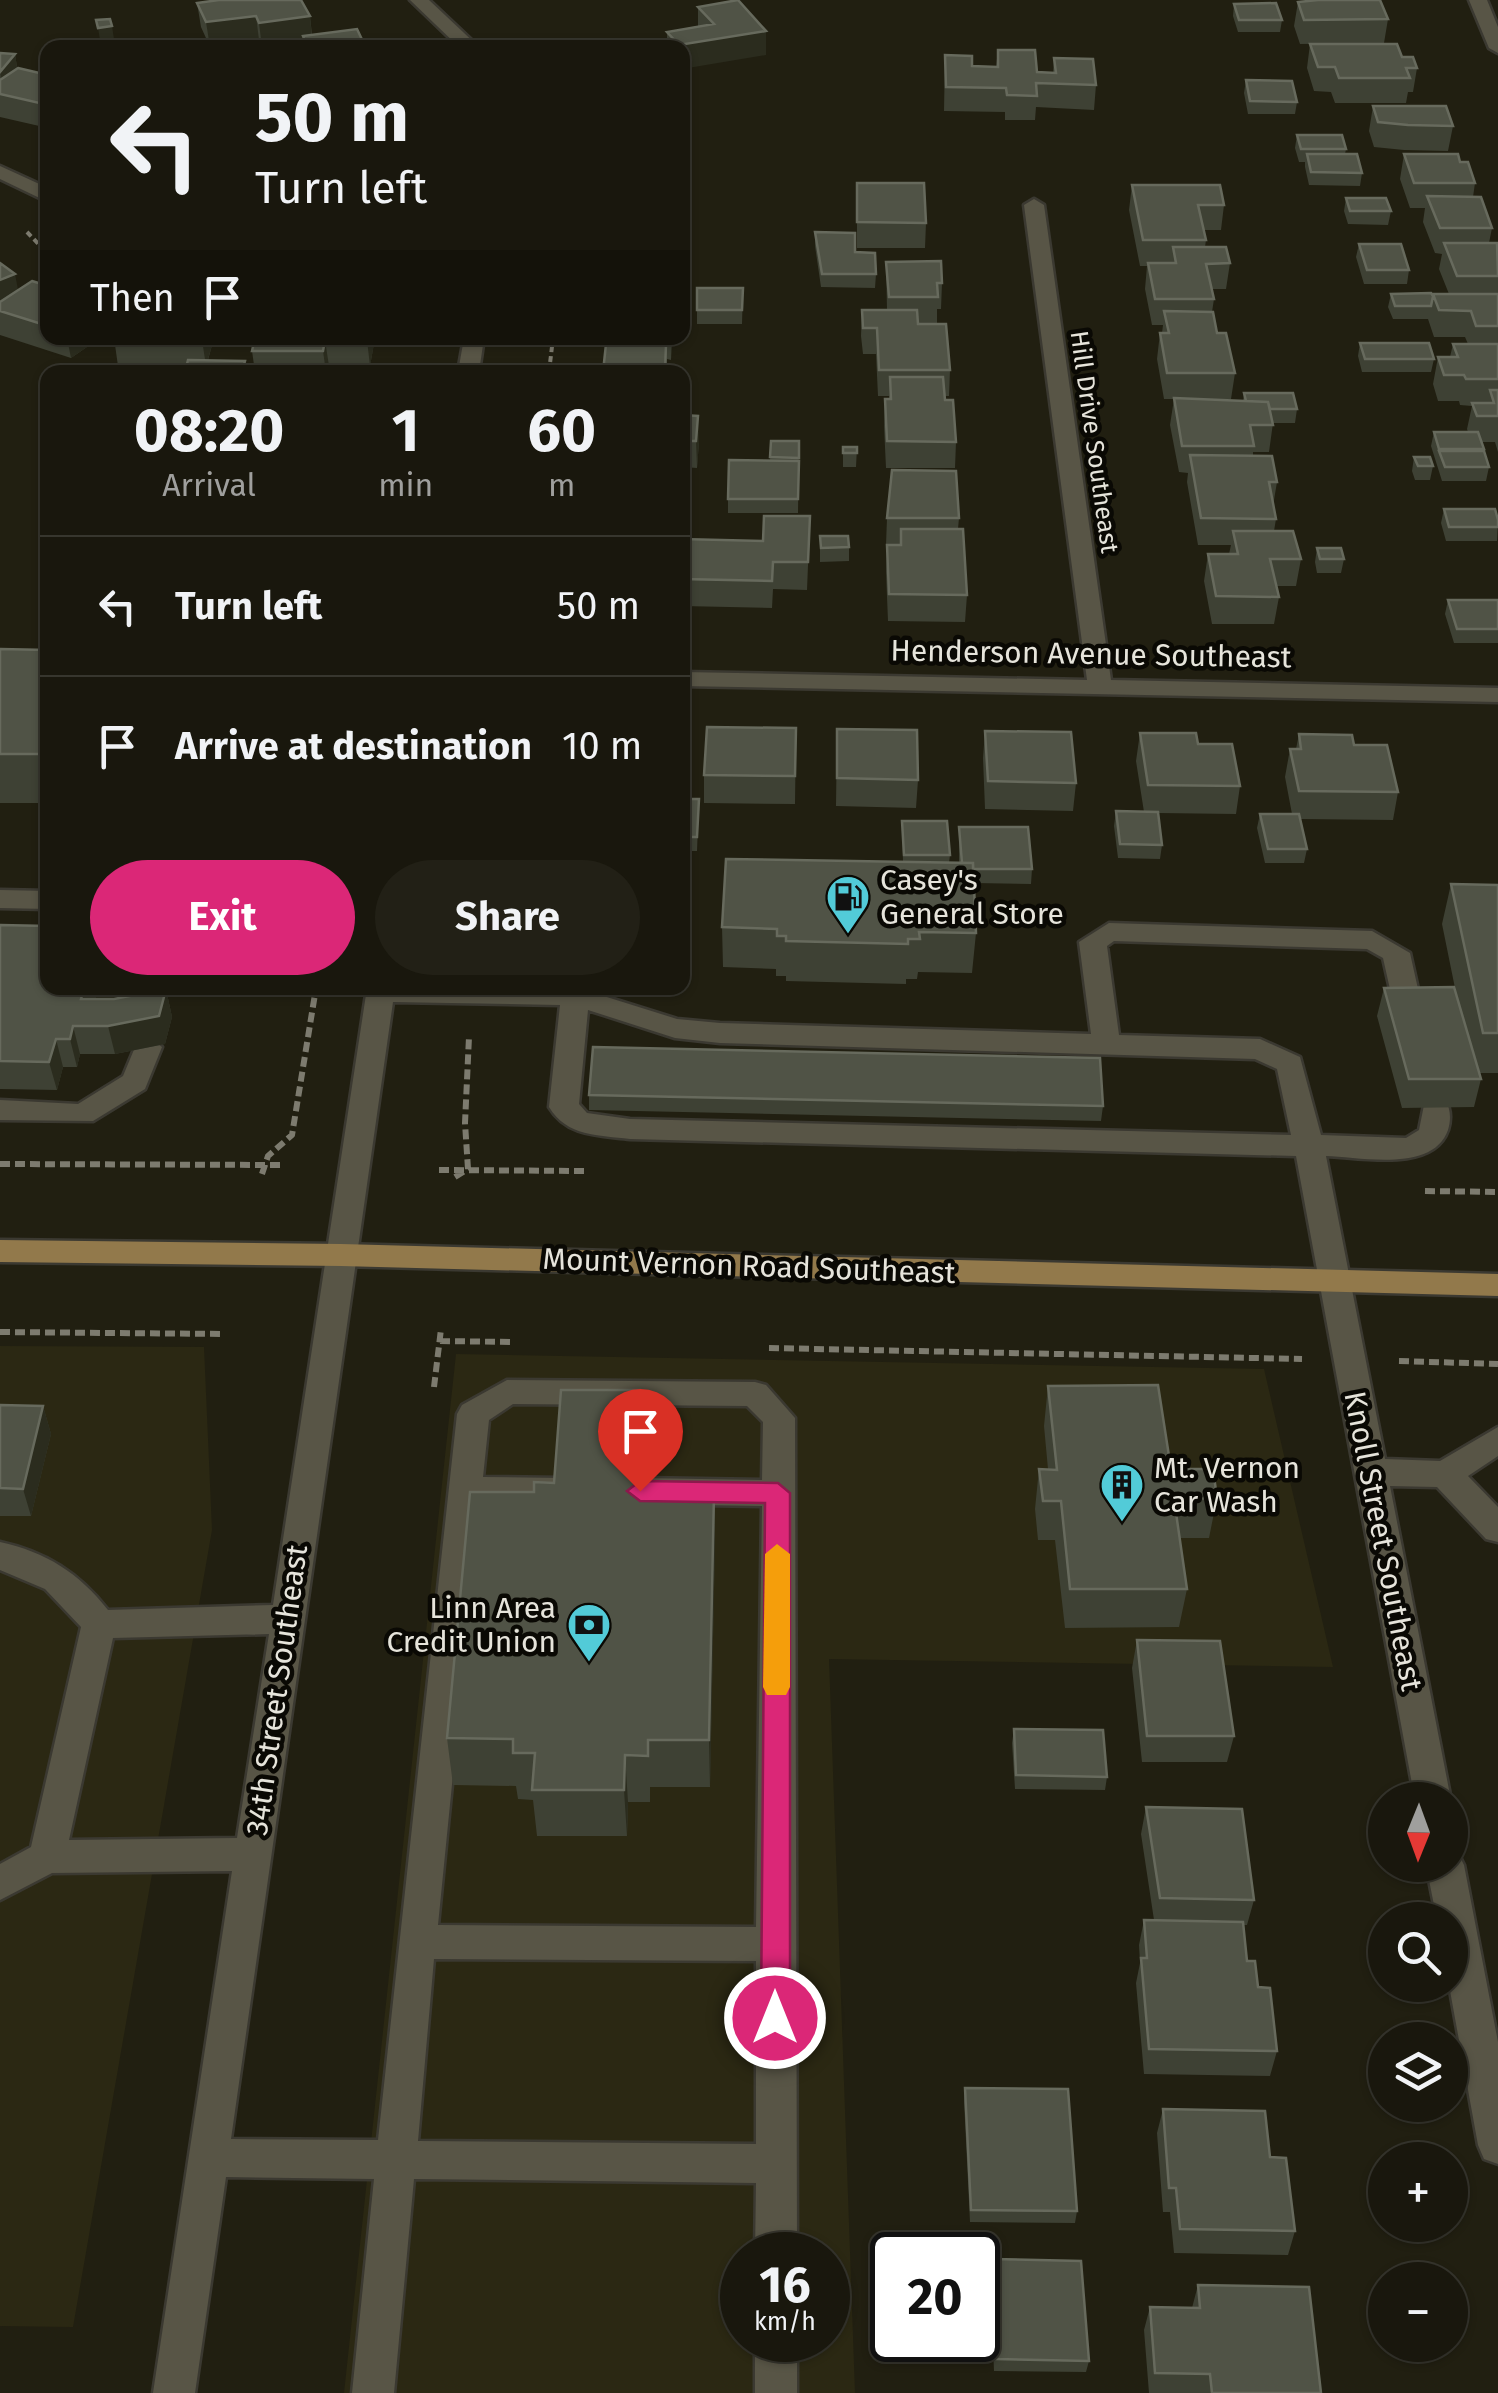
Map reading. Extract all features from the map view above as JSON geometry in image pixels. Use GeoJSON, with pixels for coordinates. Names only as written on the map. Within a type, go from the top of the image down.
{"type":"FeatureCollection","features":[{"type":"Feature","properties":{"kind":"main road","name":"Mount Vernon Road Southeast"},"geometry":{"type":"LineString","coordinates":[[0,1251],[341,1255],[1498,1284]]}},
{"type":"Feature","properties":{"kind":"street"},"geometry":{"type":"LineString","coordinates":[[418,0],[462,40]]}},
{"type":"Feature","properties":{"kind":"street"},"geometry":{"type":"LineString","coordinates":[[1478,0],[1498,48]]}},
{"type":"Feature","properties":{"kind":"street"},"geometry":{"type":"LineString","coordinates":[[0,172],[40,192]]}},
{"type":"Feature","properties":{"kind":"street","name":"Hill Drive Southeast"},"geometry":{"type":"LineString","coordinates":[[1034,205],[1100,686]]}},
{"type":"Feature","properties":{"kind":"street","name":"Henderson Avenue Southeast"},"geometry":{"type":"LineString","coordinates":[[690,679],[1498,695]]}},
{"type":"Feature","properties":{"kind":"street"},"geometry":{"type":"LineString","coordinates":[[0,899],[40,900]]}},
{"type":"Feature","properties":{"kind":"street"},"geometry":{"type":"LineString","coordinates":[[548,995],[574,996],[675,1028],[720,1034],[946,1040],[1003,1056],[1052,1042],[1106,1044],[1093,942],[1109,932],[1372,940],[1396,953],[1410,1016]]}},
{"type":"Feature","properties":{"kind":"street","name":"34th Street Southeast"},"geometry":{"type":"LineString","coordinates":[[174,2393],[380,995]]}},
{"type":"Feature","properties":{"kind":"street"},"geometry":{"type":"LineString","coordinates":[[574,996],[564,1107],[579,1122],[1008,1128],[1407,1148],[1427,1143],[1436,1132],[1435,1108]]}},
{"type":"Feature","properties":{"kind":"street"},"geometry":{"type":"LineString","coordinates":[[633,1048],[636,1018]]}},
{"type":"Feature","properties":{"kind":"street"},"geometry":{"type":"LineString","coordinates":[[673,1063],[675,1028]]}},
{"type":"Feature","properties":{"kind":"street"},"geometry":{"type":"LineString","coordinates":[[720,1034],[722,1064]]}},
{"type":"Feature","properties":{"kind":"street"},"geometry":{"type":"LineString","coordinates":[[782,1035],[782,1066]]}},
{"type":"Feature","properties":{"kind":"street"},"geometry":{"type":"LineString","coordinates":[[840,1037],[840,1066]]}},
{"type":"Feature","properties":{"kind":"street"},"geometry":{"type":"LineString","coordinates":[[889,1038],[892,1068]]}},
{"type":"Feature","properties":{"kind":"street"},"geometry":{"type":"LineString","coordinates":[[946,1040],[947,1069]]}},
{"type":"Feature","properties":{"kind":"street"},"geometry":{"type":"LineString","coordinates":[[1052,1042],[1054,1071]]}},
{"type":"Feature","properties":{"kind":"street","name":"Knoll Street Southeast"},"geometry":{"type":"LineString","coordinates":[[1106,1044],[1260,1049],[1290,1064],[1309,1144],[1430,1782]]}},
{"type":"Feature","properties":{"kind":"street"},"geometry":{"type":"LineString","coordinates":[[0,1110],[83,1114],[135,1082],[148,1047]]}},
{"type":"Feature","properties":{"kind":"street"},"geometry":{"type":"LineString","coordinates":[[373,2393],[473,1414],[507,1392],[755,1394],[779,1418],[776,2232]]}},
{"type":"Feature","properties":{"kind":"street"},"geometry":{"type":"LineString","coordinates":[[1370,1472],[1446,1474],[1498,1440]]}},
{"type":"Feature","properties":{"kind":"street"},"geometry":{"type":"LineString","coordinates":[[1446,1474],[1498,1529]]}},
{"type":"Feature","properties":{"kind":"street"},"geometry":{"type":"LineString","coordinates":[[465,1490],[562,1491]]}},
{"type":"Feature","properties":{"kind":"street"},"geometry":{"type":"LineString","coordinates":[[640,1491],[778,1493]]}},
{"type":"Feature","properties":{"kind":"street"},"geometry":{"type":"LineString","coordinates":[[0,1556],[48,1570],[76,1594],[99,1624]]}},
{"type":"Feature","properties":{"kind":"street"},"geometry":{"type":"LineString","coordinates":[[99,1624],[288,1618]]}},
{"type":"Feature","properties":{"kind":"street"},"geometry":{"type":"LineString","coordinates":[[47,1857],[99,1624]]}},
{"type":"Feature","properties":{"kind":"street"},"geometry":{"type":"LineString","coordinates":[[0,1883],[47,1857],[253,1854]]}},
{"type":"Feature","properties":{"kind":"street"},"geometry":{"type":"LineString","coordinates":[[1448,1882],[1496,2122]]}},
{"type":"Feature","properties":{"kind":"street"},"geometry":{"type":"LineString","coordinates":[[417,1942],[775,1944]]}},
{"type":"Feature","properties":{"kind":"street"},"geometry":{"type":"LineString","coordinates":[[208,2158],[776,2164]]}},
{"type":"Feature","properties":{"kind":"street"},"geometry":{"type":"LineString","coordinates":[[776,2362],[776,2393]]}},
{"type":"Feature","properties":{"kind":"path"},"geometry":{"type":"LineString","coordinates":[[262,1174],[268,1156],[292,1134],[315,995]]}},
{"type":"Feature","properties":{"kind":"path"},"geometry":{"type":"LineString","coordinates":[[455,1178],[468,1168],[463,1152],[468,1134],[470,995]]}},
{"type":"Feature","properties":{"kind":"path"},"geometry":{"type":"LineString","coordinates":[[0,1164],[283,1165]]}},
{"type":"Feature","properties":{"kind":"path"},"geometry":{"type":"LineString","coordinates":[[0,1332],[225,1334]]}},
{"type":"Feature","properties":{"kind":"path"},"geometry":{"type":"LineString","coordinates":[[439,1340],[515,1342]]}},
{"type":"Feature","properties":{"kind":"path"},"geometry":{"type":"LineString","coordinates":[[752,1347],[1498,1364]]}},
{"type":"Feature","properties":{"kind":"shaded area"},"geometry":{"type":"Polygon","coordinates":[[[0,1346],[204,1347],[212,1530],[73,2327],[0,2326],[0,1346]]]}},
{"type":"Feature","properties":{"kind":"shaded area"},"geometry":{"type":"Polygon","coordinates":[[[456,1354],[1264,1369],[1333,1667],[829,1659],[849,2232],[720,2232],[720,2362],[850,2362],[850,2252],[855,2393],[344,2393],[456,1354]]]}},
{"type":"Feature","properties":{"kind":"building"},"geometry":{"type":"Polygon","coordinates":[[[301,0],[310,16],[259,23],[256,16],[206,22],[197,3],[301,0]]]}},
{"type":"Feature","properties":{"kind":"building"},"geometry":{"type":"Polygon","coordinates":[[[738,0],[766,31],[690,43],[690,40],[674,40],[667,32],[714,24],[698,7],[738,0]]]}},
{"type":"Feature","properties":{"kind":"building"},"geometry":{"type":"Polygon","coordinates":[[[1380,0],[1388,19],[1304,20],[1298,2],[1380,0]]]}},
{"type":"Feature","properties":{"kind":"building"},"geometry":{"type":"Polygon","coordinates":[[[1276,3],[1282,20],[1239,20],[1234,4],[1276,3]]]}},
{"type":"Feature","properties":{"kind":"building"},"geometry":{"type":"Polygon","coordinates":[[[110,19],[112,26],[98,28],[96,20],[110,19]]]}},
{"type":"Feature","properties":{"kind":"building"},"geometry":{"type":"Polygon","coordinates":[[[357,29],[362,40],[305,40],[303,36],[357,29]]]}},
{"type":"Feature","properties":{"kind":"building"},"geometry":{"type":"Polygon","coordinates":[[[1310,44],[1397,44],[1402,57],[1413,57],[1417,68],[1406,68],[1410,78],[1339,78],[1335,67],[1318,67],[1310,44]]]}},
{"type":"Feature","properties":{"kind":"building"},"geometry":{"type":"Polygon","coordinates":[[[998,50],[1035,50],[1037,72],[1056,73],[1054,58],[1093,59],[1096,85],[1036,83],[1037,96],[1007,95],[1006,88],[946,87],[945,55],[972,56],[972,66],[998,67],[998,50]]]}},
{"type":"Feature","properties":{"kind":"building"},"geometry":{"type":"Polygon","coordinates":[[[0,53],[15,54],[0,72],[0,53]]]}},
{"type":"Feature","properties":{"kind":"building"},"geometry":{"type":"Polygon","coordinates":[[[18,68],[40,73],[40,103],[0,94],[0,80],[18,68]]]}},
{"type":"Feature","properties":{"kind":"building"},"geometry":{"type":"Polygon","coordinates":[[[1246,80],[1292,81],[1297,102],[1250,101],[1246,80]]]}},
{"type":"Feature","properties":{"kind":"building"},"geometry":{"type":"Polygon","coordinates":[[[1373,106],[1446,106],[1453,126],[1378,122],[1373,106]]]}},
{"type":"Feature","properties":{"kind":"building"},"geometry":{"type":"Polygon","coordinates":[[[1297,135],[1342,135],[1346,149],[1301,149],[1297,135]]]}},
{"type":"Feature","properties":{"kind":"building"},"geometry":{"type":"Polygon","coordinates":[[[1307,154],[1357,154],[1362,173],[1311,172],[1307,154]]]}},
{"type":"Feature","properties":{"kind":"building"},"geometry":{"type":"Polygon","coordinates":[[[1404,154],[1458,154],[1460,162],[1468,162],[1475,183],[1414,183],[1404,154]]]}},
{"type":"Feature","properties":{"kind":"building"},"geometry":{"type":"Polygon","coordinates":[[[857,183],[924,183],[926,223],[857,222],[857,183]]]}},
{"type":"Feature","properties":{"kind":"building"},"geometry":{"type":"Polygon","coordinates":[[[1132,185],[1220,185],[1224,205],[1198,205],[1206,240],[1143,240],[1132,185]]]}},
{"type":"Feature","properties":{"kind":"building"},"geometry":{"type":"Polygon","coordinates":[[[1427,196],[1481,197],[1492,228],[1440,228],[1427,196]]]}},
{"type":"Feature","properties":{"kind":"building"},"geometry":{"type":"Polygon","coordinates":[[[1346,198],[1386,198],[1391,211],[1350,211],[1346,198]]]}},
{"type":"Feature","properties":{"kind":"building"},"geometry":{"type":"Polygon","coordinates":[[[815,232],[855,233],[855,252],[875,253],[876,274],[822,274],[815,232]]]}},
{"type":"Feature","properties":{"kind":"building"},"geometry":{"type":"Polygon","coordinates":[[[1444,243],[1497,243],[1498,276],[1457,276],[1444,243]]]}},
{"type":"Feature","properties":{"kind":"building"},"geometry":{"type":"Polygon","coordinates":[[[1359,244],[1401,244],[1409,270],[1367,270],[1359,244]]]}},
{"type":"Feature","properties":{"kind":"building"},"geometry":{"type":"Polygon","coordinates":[[[1173,247],[1226,247],[1230,263],[1206,264],[1214,299],[1155,299],[1148,263],[1176,263],[1173,247]]]}},
{"type":"Feature","properties":{"kind":"building"},"geometry":{"type":"Polygon","coordinates":[[[941,261],[938,297],[889,297],[886,262],[941,261]]]}},
{"type":"Feature","properties":{"kind":"building"},"geometry":{"type":"Polygon","coordinates":[[[0,263],[15,274],[0,280],[0,263]]]}},
{"type":"Feature","properties":{"kind":"building"},"geometry":{"type":"Polygon","coordinates":[[[32,281],[40,284],[40,324],[0,311],[0,302],[32,281]]]}},
{"type":"Feature","properties":{"kind":"building"},"geometry":{"type":"Polygon","coordinates":[[[697,288],[743,288],[742,310],[697,310],[697,288]]]}},
{"type":"Feature","properties":{"kind":"building"},"geometry":{"type":"Polygon","coordinates":[[[1431,293],[1431,306],[1395,306],[1391,294],[1431,293]]]}},
{"type":"Feature","properties":{"kind":"building"},"geometry":{"type":"Polygon","coordinates":[[[1433,294],[1498,294],[1498,326],[1476,326],[1471,311],[1439,310],[1433,294]]]}},
{"type":"Feature","properties":{"kind":"building"},"geometry":{"type":"Polygon","coordinates":[[[862,310],[917,310],[918,324],[946,324],[950,370],[879,370],[877,328],[863,328],[862,310]]]}},
{"type":"Feature","properties":{"kind":"building"},"geometry":{"type":"Polygon","coordinates":[[[1164,311],[1213,312],[1217,333],[1226,333],[1235,373],[1167,373],[1160,333],[1169,333],[1164,311]]]}},
{"type":"Feature","properties":{"kind":"building"},"geometry":{"type":"Polygon","coordinates":[[[1360,343],[1429,343],[1434,359],[1365,359],[1360,343]]]}},
{"type":"Feature","properties":{"kind":"building"},"geometry":{"type":"Polygon","coordinates":[[[1453,344],[1498,344],[1498,379],[1444,375],[1438,357],[1458,357],[1453,344]]]}},
{"type":"Feature","properties":{"kind":"building"},"geometry":{"type":"Polygon","coordinates":[[[253,345],[324,345],[323,351],[252,351],[253,345]]]}},
{"type":"Feature","properties":{"kind":"building"},"geometry":{"type":"Polygon","coordinates":[[[606,345],[666,345],[665,365],[604,365],[606,345]]]}},
{"type":"Feature","properties":{"kind":"building"},"geometry":{"type":"Polygon","coordinates":[[[188,360],[245,361],[244,365],[187,365],[188,360]]]}},
{"type":"Feature","properties":{"kind":"building"},"geometry":{"type":"Polygon","coordinates":[[[890,377],[943,377],[945,400],[953,400],[956,442],[887,441],[885,399],[891,399],[890,377]]]}},
{"type":"Feature","properties":{"kind":"building"},"geometry":{"type":"Polygon","coordinates":[[[1490,390],[1498,390],[1498,416],[1477,416],[1472,403],[1494,403],[1490,390]]]}},
{"type":"Feature","properties":{"kind":"building"},"geometry":{"type":"Polygon","coordinates":[[[1244,393],[1293,393],[1297,409],[1270,409],[1268,402],[1246,401],[1244,393]]]}},
{"type":"Feature","properties":{"kind":"building"},"geometry":{"type":"Polygon","coordinates":[[[1174,398],[1268,402],[1273,425],[1250,425],[1254,446],[1182,446],[1174,398]]]}},
{"type":"Feature","properties":{"kind":"building"},"geometry":{"type":"Polygon","coordinates":[[[690,416],[698,416],[696,441],[690,441],[690,416]]]}},
{"type":"Feature","properties":{"kind":"building"},"geometry":{"type":"Polygon","coordinates":[[[1434,432],[1478,432],[1484,449],[1439,449],[1434,432]]]}},
{"type":"Feature","properties":{"kind":"building"},"geometry":{"type":"Polygon","coordinates":[[[771,441],[799,441],[799,458],[770,457],[771,441]]]}},
{"type":"Feature","properties":{"kind":"building"},"geometry":{"type":"Polygon","coordinates":[[[843,447],[857,447],[857,453],[843,453],[843,447]]]}},
{"type":"Feature","properties":{"kind":"building"},"geometry":{"type":"Polygon","coordinates":[[[1439,451],[1484,451],[1489,467],[1445,467],[1439,451]]]}},
{"type":"Feature","properties":{"kind":"building"},"geometry":{"type":"Polygon","coordinates":[[[1190,455],[1272,456],[1277,482],[1269,482],[1276,519],[1201,518],[1190,455]]]}},
{"type":"Feature","properties":{"kind":"building"},"geometry":{"type":"Polygon","coordinates":[[[1414,457],[1430,457],[1433,466],[1418,466],[1414,457]]]}},
{"type":"Feature","properties":{"kind":"building"},"geometry":{"type":"Polygon","coordinates":[[[729,460],[799,461],[798,499],[728,499],[729,460]]]}},
{"type":"Feature","properties":{"kind":"building"},"geometry":{"type":"Polygon","coordinates":[[[892,470],[956,471],[959,518],[887,518],[892,470]]]}},
{"type":"Feature","properties":{"kind":"building"},"geometry":{"type":"Polygon","coordinates":[[[1444,509],[1495,509],[1498,527],[1449,527],[1444,509]]]}},
{"type":"Feature","properties":{"kind":"building"},"geometry":{"type":"Polygon","coordinates":[[[764,516],[810,516],[808,562],[773,562],[772,581],[690,579],[690,539],[763,541],[764,516]]]}},
{"type":"Feature","properties":{"kind":"building"},"geometry":{"type":"Polygon","coordinates":[[[901,529],[963,529],[967,595],[889,594],[887,545],[901,545],[901,529]]]}},
{"type":"Feature","properties":{"kind":"building"},"geometry":{"type":"Polygon","coordinates":[[[1233,531],[1293,531],[1301,559],[1270,559],[1279,597],[1216,596],[1208,554],[1238,554],[1233,531]]]}},
{"type":"Feature","properties":{"kind":"building"},"geometry":{"type":"Polygon","coordinates":[[[820,536],[848,536],[849,547],[821,548],[820,536]]]}},
{"type":"Feature","properties":{"kind":"building"},"geometry":{"type":"Polygon","coordinates":[[[1317,548],[1341,548],[1344,559],[1320,559],[1317,548]]]}},
{"type":"Feature","properties":{"kind":"building"},"geometry":{"type":"Polygon","coordinates":[[[1448,600],[1498,600],[1498,629],[1457,629],[1448,600]]]}},
{"type":"Feature","properties":{"kind":"building"},"geometry":{"type":"Polygon","coordinates":[[[0,649],[40,650],[40,754],[0,754],[0,649]]]}},
{"type":"Feature","properties":{"kind":"building"},"geometry":{"type":"Polygon","coordinates":[[[707,727],[796,728],[795,776],[704,775],[707,727]]]}},
{"type":"Feature","properties":{"kind":"building"},"geometry":{"type":"Polygon","coordinates":[[[837,729],[917,730],[918,780],[837,778],[837,729]]]}},
{"type":"Feature","properties":{"kind":"building"},"geometry":{"type":"Polygon","coordinates":[[[985,731],[1071,732],[1076,783],[988,781],[985,731]]]}},
{"type":"Feature","properties":{"kind":"building"},"geometry":{"type":"Polygon","coordinates":[[[1140,733],[1196,733],[1198,744],[1232,744],[1240,786],[1148,785],[1140,733]]]}},
{"type":"Feature","properties":{"kind":"building"},"geometry":{"type":"Polygon","coordinates":[[[1299,734],[1352,735],[1354,745],[1387,745],[1398,792],[1299,791],[1290,749],[1301,749],[1299,734]]]}},
{"type":"Feature","properties":{"kind":"building"},"geometry":{"type":"Polygon","coordinates":[[[690,799],[699,799],[697,837],[690,837],[690,799]]]}},
{"type":"Feature","properties":{"kind":"building"},"geometry":{"type":"Polygon","coordinates":[[[1116,811],[1158,812],[1162,845],[1120,844],[1116,811]]]}},
{"type":"Feature","properties":{"kind":"building"},"geometry":{"type":"Polygon","coordinates":[[[1260,814],[1299,814],[1307,849],[1268,849],[1260,814]]]}},
{"type":"Feature","properties":{"kind":"building"},"geometry":{"type":"Polygon","coordinates":[[[902,821],[947,821],[950,855],[904,855],[902,821]]]}},
{"type":"Feature","properties":{"kind":"building"},"geometry":{"type":"Polygon","coordinates":[[[959,827],[1028,827],[1032,869],[973,869],[973,863],[962,863],[959,827]]]}},
{"type":"Feature","properties":{"kind":"building"},"geometry":{"type":"Polygon","coordinates":[[[726,859],[973,863],[976,933],[919,932],[920,939],[908,939],[908,944],[786,941],[786,936],[777,936],[777,929],[722,927],[726,859]]]}},
{"type":"Feature","properties":{"kind":"building"},"geometry":{"type":"Polygon","coordinates":[[[1451,884],[1498,885],[1498,1033],[1483,1033],[1451,884]]]}},
{"type":"Feature","properties":{"kind":"building"},"geometry":{"type":"Polygon","coordinates":[[[0,925],[40,926],[40,995],[114,999],[164,995],[159,1016],[108,1026],[73,1026],[70,1039],[56,1039],[49,1062],[0,1061],[0,925]]]}},
{"type":"Feature","properties":{"kind":"building"},"geometry":{"type":"Polygon","coordinates":[[[1454,987],[1481,1079],[1409,1079],[1384,988],[1454,987]]]}},
{"type":"Feature","properties":{"kind":"building"},"geometry":{"type":"Polygon","coordinates":[[[593,1047],[1100,1058],[1103,1106],[589,1095],[593,1047]]]}},
{"type":"Feature","properties":{"kind":"building","name":"Mt. Vernon Car Wash"},"geometry":{"type":"Polygon","coordinates":[[[1158,1385],[1171,1469],[1213,1469],[1217,1498],[1174,1499],[1187,1589],[1070,1589],[1061,1501],[1043,1501],[1039,1469],[1057,1470],[1048,1386],[1158,1385]]]}},
{"type":"Feature","properties":{"kind":"building","name":"Linn Area Credit Union"},"geometry":{"type":"Polygon","coordinates":[[[561,1390],[640,1390],[635,1482],[657,1482],[657,1492],[714,1493],[709,1740],[648,1740],[648,1756],[625,1755],[624,1790],[532,1790],[535,1753],[513,1753],[513,1739],[447,1738],[470,1492],[534,1492],[534,1482],[554,1483],[561,1390]]]}},
{"type":"Feature","properties":{"kind":"building"},"geometry":{"type":"Polygon","coordinates":[[[0,1405],[43,1406],[23,1489],[0,1488],[0,1405]]]}},
{"type":"Feature","properties":{"kind":"building"},"geometry":{"type":"Polygon","coordinates":[[[1137,1640],[1220,1641],[1234,1736],[1147,1736],[1137,1640]]]}},
{"type":"Feature","properties":{"kind":"building"},"geometry":{"type":"Polygon","coordinates":[[[1014,1729],[1103,1730],[1107,1777],[1016,1775],[1014,1729]]]}},
{"type":"Feature","properties":{"kind":"building"},"geometry":{"type":"Polygon","coordinates":[[[1146,1807],[1242,1809],[1254,1900],[1160,1898],[1146,1807]]]}},
{"type":"Feature","properties":{"kind":"building"},"geometry":{"type":"Polygon","coordinates":[[[1144,1920],[1243,1922],[1247,1961],[1255,1961],[1258,1987],[1270,1988],[1277,2051],[1149,2049],[1141,1958],[1147,1958],[1144,1920]]]}},
{"type":"Feature","properties":{"kind":"building"},"geometry":{"type":"Polygon","coordinates":[[[965,2088],[1068,2089],[1077,2211],[971,2210],[965,2088]]]}},
{"type":"Feature","properties":{"kind":"building"},"geometry":{"type":"Polygon","coordinates":[[[1163,2109],[1265,2111],[1270,2157],[1286,2158],[1295,2231],[1180,2229],[1176,2188],[1169,2188],[1163,2109]]]}},
{"type":"Feature","properties":{"kind":"building"},"geometry":{"type":"Polygon","coordinates":[[[1000,2259],[1081,2261],[1089,2361],[1000,2359],[1000,2259]]]}},
{"type":"Feature","properties":{"kind":"building"},"geometry":{"type":"Polygon","coordinates":[[[1198,2285],[1309,2287],[1321,2393],[1212,2393],[1210,2374],[1155,2373],[1150,2307],[1200,2308],[1198,2285]]]}},
{"type":"Feature","properties":{"kind":"slow traffic"},"geometry":{"type":"LineString","coordinates":[[776,1687],[777,1554]]}},
{"type":"Feature","properties":{"kind":"place","name":"Casey's General Store"},"geometry":{"type":"Point","coordinates":[848,935]}},
{"type":"Feature","properties":{"kind":"place","name":"Mt. Vernon Car Wash"},"geometry":{"type":"Point","coordinates":[1122,1523]}},
{"type":"Feature","properties":{"kind":"place","name":"Linn Area Credit Union"},"geometry":{"type":"Point","coordinates":[589,1663]}},
{"type":"Feature","properties":{"kind":"route"},"geometry":{"type":"LineString","coordinates":[[640,1491],[778,1493],[775,2018]]}}]}
